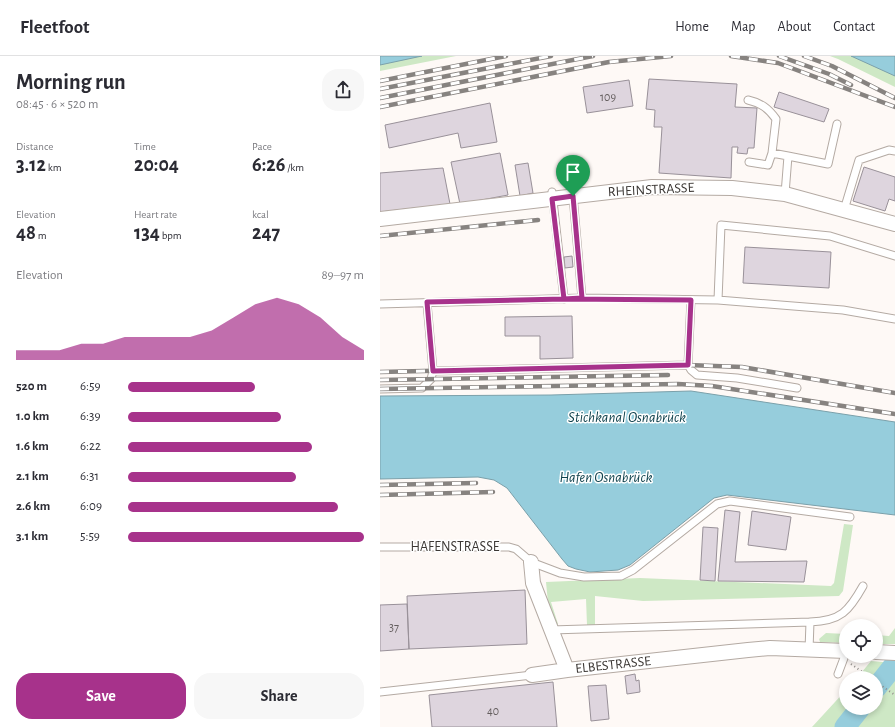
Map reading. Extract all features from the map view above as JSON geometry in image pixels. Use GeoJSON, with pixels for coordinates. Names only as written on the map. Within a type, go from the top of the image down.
{"type":"FeatureCollection","features":[{"type":"Feature","properties":{"kind":"street","name":"RHEINSTRASSE"},"geometry":{"type":"LineString","coordinates":[[380,219],[552,195],[573,196],[652,187],[732,188],[785,194],[895,224]]}},
{"type":"Feature","properties":{"kind":"street"},"geometry":{"type":"LineString","coordinates":[[531,562],[533,583],[567,670]]}},
{"type":"Feature","properties":{"kind":"street","name":"ELBESTRASSE"},"geometry":{"type":"LineString","coordinates":[[532,675],[567,670],[617,669],[770,648],[839,652]]}},
{"type":"Feature","properties":{"kind":"lane"},"geometry":{"type":"LineString","coordinates":[[748,100],[759,103],[769,109],[776,119],[772,153],[768,165],[749,162]]}},
{"type":"Feature","properties":{"kind":"lane"},"geometry":{"type":"LineString","coordinates":[[772,153],[828,164],[837,124]]}},
{"type":"Feature","properties":{"kind":"lane"},"geometry":{"type":"LineString","coordinates":[[844,210],[859,160],[889,150],[895,152]]}},
{"type":"Feature","properties":{"kind":"lane"},"geometry":{"type":"LineString","coordinates":[[785,194],[788,156]]}},
{"type":"Feature","properties":{"kind":"lane"},"geometry":{"type":"LineString","coordinates":[[552,195],[564,299]]}},
{"type":"Feature","properties":{"kind":"lane"},"geometry":{"type":"LineString","coordinates":[[573,196],[582,298]]}},
{"type":"Feature","properties":{"kind":"lane"},"geometry":{"type":"LineString","coordinates":[[718,300],[721,225],[830,236],[895,256]]}},
{"type":"Feature","properties":{"kind":"lane"},"geometry":{"type":"LineString","coordinates":[[380,304],[582,298],[718,300],[843,310],[895,319]]}},
{"type":"Feature","properties":{"kind":"lane"},"geometry":{"type":"LineString","coordinates":[[691,300],[688,365],[691,370],[697,374],[737,378],[797,388]]}},
{"type":"Feature","properties":{"kind":"lane"},"geometry":{"type":"LineString","coordinates":[[380,388],[422,388],[431,379],[433,371],[427,302]]}},
{"type":"Feature","properties":{"kind":"lane"},"geometry":{"type":"LineString","coordinates":[[433,371],[688,365]]}},
{"type":"Feature","properties":{"kind":"lane","name":"HAFENSTRASSE"},"geometry":{"type":"LineString","coordinates":[[380,547],[510,547],[516,549],[531,562],[560,573],[584,577],[621,576],[633,570],[718,504],[730,502],[850,518]]}},
{"type":"Feature","properties":{"kind":"lane"},"geometry":{"type":"LineString","coordinates":[[551,630],[826,622],[840,616],[853,603],[863,586]]}},
{"type":"Feature","properties":{"kind":"lane"},"geometry":{"type":"LineString","coordinates":[[809,650],[810,622]]}},
{"type":"Feature","properties":{"kind":"lane"},"geometry":{"type":"LineString","coordinates":[[838,674],[842,663]]}},
{"type":"Feature","properties":{"kind":"lane","name":"ELBESTRASSE"},"geometry":{"type":"LineString","coordinates":[[380,692],[532,675]]}},
{"type":"Feature","properties":{"kind":"path"},"geometry":{"type":"LineString","coordinates":[[851,663],[854,667],[860,671]]}},
{"type":"Feature","properties":{"kind":"path"},"geometry":{"type":"LineString","coordinates":[[883,687],[895,695]]}},
{"type":"Feature","properties":{"kind":"green space"},"geometry":{"type":"Polygon","coordinates":[[[380,56],[456,56],[380,71],[380,56]]]}},
{"type":"Feature","properties":{"kind":"green space"},"geometry":{"type":"Polygon","coordinates":[[[830,56],[895,56],[895,87],[838,59],[830,56]]]}},
{"type":"Feature","properties":{"kind":"green space"},"geometry":{"type":"Polygon","coordinates":[[[844,524],[853,525],[843,591],[839,596],[643,601],[595,596],[595,625],[587,625],[586,599],[551,602],[558,624],[555,625],[548,603],[546,582],[640,578],[831,586],[834,583],[844,524]]]}},
{"type":"Feature","properties":{"kind":"green space"},"geometry":{"type":"Polygon","coordinates":[[[895,628],[895,644],[883,644],[883,636],[889,636],[895,628]]]}},
{"type":"Feature","properties":{"kind":"green space"},"geometry":{"type":"Polygon","coordinates":[[[826,633],[839,634],[839,643],[820,642],[819,639],[826,633]]]}},
{"type":"Feature","properties":{"kind":"green space"},"geometry":{"type":"Polygon","coordinates":[[[869,663],[895,663],[895,727],[812,727],[839,698],[839,715],[883,715],[883,671],[863,671],[869,663]]]}},
{"type":"Feature","properties":{"kind":"water"},"geometry":{"type":"Polygon","coordinates":[[[380,56],[422,56],[380,65],[380,56]]]}},
{"type":"Feature","properties":{"kind":"water"},"geometry":{"type":"Polygon","coordinates":[[[851,56],[895,56],[895,76],[851,56]]]}},
{"type":"Feature","properties":{"kind":"water","name":"Hafen Osnabrück"},"geometry":{"type":"Polygon","coordinates":[[[691,391],[895,422],[895,515],[727,495],[714,498],[630,565],[618,570],[590,572],[568,566],[507,488],[494,480],[478,477],[380,479],[380,396],[551,395],[691,391]]]}},
{"type":"Feature","properties":{"kind":"building"},"geometry":{"type":"Polygon","coordinates":[[[649,79],[737,84],[735,107],[757,108],[754,148],[748,148],[747,154],[737,153],[738,147],[732,147],[731,178],[659,173],[662,127],[654,127],[655,110],[646,109],[649,79]]]}},
{"type":"Feature","properties":{"kind":"building"},"geometry":{"type":"Polygon","coordinates":[[[629,80],[633,106],[587,113],[583,87],[629,80]]]}},
{"type":"Feature","properties":{"kind":"building"},"geometry":{"type":"Polygon","coordinates":[[[779,92],[829,109],[824,122],[774,107],[779,92]]]}},
{"type":"Feature","properties":{"kind":"building"},"geometry":{"type":"Polygon","coordinates":[[[490,103],[497,142],[461,148],[458,133],[389,148],[385,125],[490,103]]]}},
{"type":"Feature","properties":{"kind":"building"},"geometry":{"type":"Polygon","coordinates":[[[500,153],[508,195],[460,204],[451,162],[500,153]]]}},
{"type":"Feature","properties":{"kind":"building"},"geometry":{"type":"Polygon","coordinates":[[[528,163],[533,193],[520,196],[515,165],[528,163]]]}},
{"type":"Feature","properties":{"kind":"building"},"geometry":{"type":"Polygon","coordinates":[[[575,165],[577,185],[567,186],[565,166],[575,165]]]}},
{"type":"Feature","properties":{"kind":"building"},"geometry":{"type":"Polygon","coordinates":[[[864,167],[895,177],[895,201],[889,199],[885,211],[853,201],[864,167]]]}},
{"type":"Feature","properties":{"kind":"building"},"geometry":{"type":"Polygon","coordinates":[[[443,168],[450,204],[380,212],[380,173],[443,168]]]}},
{"type":"Feature","properties":{"kind":"building"},"geometry":{"type":"Polygon","coordinates":[[[745,247],[831,252],[829,288],[743,283],[745,247]]]}},
{"type":"Feature","properties":{"kind":"building"},"geometry":{"type":"Polygon","coordinates":[[[572,256],[573,267],[565,268],[564,257],[572,256]]]}},
{"type":"Feature","properties":{"kind":"building"},"geometry":{"type":"Polygon","coordinates":[[[572,316],[573,358],[540,359],[540,336],[505,336],[505,317],[572,316]]]}},
{"type":"Feature","properties":{"kind":"building"},"geometry":{"type":"Polygon","coordinates":[[[725,510],[740,512],[735,562],[807,561],[804,582],[718,581],[725,510]]]}},
{"type":"Feature","properties":{"kind":"building"},"geometry":{"type":"Polygon","coordinates":[[[752,511],[791,517],[786,550],[748,545],[752,511]]]}},
{"type":"Feature","properties":{"kind":"building"},"geometry":{"type":"Polygon","coordinates":[[[703,527],[718,528],[715,581],[700,580],[703,527]]]}},
{"type":"Feature","properties":{"kind":"building"},"geometry":{"type":"Polygon","coordinates":[[[525,590],[527,644],[409,649],[407,596],[525,590]]]}},
{"type":"Feature","properties":{"kind":"building"},"geometry":{"type":"Polygon","coordinates":[[[407,604],[409,649],[380,651],[380,605],[407,604]]]}},
{"type":"Feature","properties":{"kind":"building"},"geometry":{"type":"Polygon","coordinates":[[[635,674],[636,681],[639,680],[640,692],[627,694],[625,676],[635,674]]]}},
{"type":"Feature","properties":{"kind":"building"},"geometry":{"type":"Polygon","coordinates":[[[553,682],[557,727],[432,727],[429,695],[553,682]]]}},
{"type":"Feature","properties":{"kind":"building"},"geometry":{"type":"Polygon","coordinates":[[[606,685],[609,719],[591,721],[588,686],[606,685]]]}},
{"type":"Feature","properties":{"kind":"waterway"},"geometry":{"type":"LineString","coordinates":[[883,679],[895,664]]}},
{"type":"Feature","properties":{"kind":"waterway"},"geometry":{"type":"LineString","coordinates":[[845,727],[854,715]]}},
{"type":"Feature","properties":{"kind":"railway"},"geometry":{"type":"LineString","coordinates":[[380,81],[506,56]]}},
{"type":"Feature","properties":{"kind":"railway"},"geometry":{"type":"LineString","coordinates":[[380,89],[551,56]]}},
{"type":"Feature","properties":{"kind":"railway"},"geometry":{"type":"LineString","coordinates":[[380,98],[593,56]]}},
{"type":"Feature","properties":{"kind":"railway"},"geometry":{"type":"LineString","coordinates":[[380,107],[609,62],[671,56]]}},
{"type":"Feature","properties":{"kind":"railway"},"geometry":{"type":"LineString","coordinates":[[731,56],[778,63],[895,107]]}},
{"type":"Feature","properties":{"kind":"railway"},"geometry":{"type":"LineString","coordinates":[[779,56],[829,74],[851,85]]}},
{"type":"Feature","properties":{"kind":"railway"},"geometry":{"type":"LineString","coordinates":[[804,56],[832,66],[895,98]]}},
{"type":"Feature","properties":{"kind":"railway"},"geometry":{"type":"LineString","coordinates":[[380,236],[538,220]]}},
{"type":"Feature","properties":{"kind":"railway"},"geometry":{"type":"LineString","coordinates":[[380,372],[688,365],[742,367],[895,393]]}},
{"type":"Feature","properties":{"kind":"railway"},"geometry":{"type":"LineString","coordinates":[[380,380],[668,375]]}},
{"type":"Feature","properties":{"kind":"railway"},"geometry":{"type":"LineString","coordinates":[[380,389],[678,384],[712,386],[895,414]]}},
{"type":"Feature","properties":{"kind":"railway"},"geometry":{"type":"LineString","coordinates":[[380,485],[476,483]]}},
{"type":"Feature","properties":{"kind":"railway"},"geometry":{"type":"LineString","coordinates":[[380,495],[493,492]]}},
{"type":"Feature","properties":{"kind":"route"},"geometry":{"type":"LineString","coordinates":[[573,196],[552,199],[564,299],[691,300],[688,365],[433,371],[427,302],[582,298],[573,196]]}},
{"type":"Feature","properties":{"kind":"water label","name":"Stichkanal Osnabrück"},"geometry":{"type":"Point","coordinates":[627,417]}}]}
